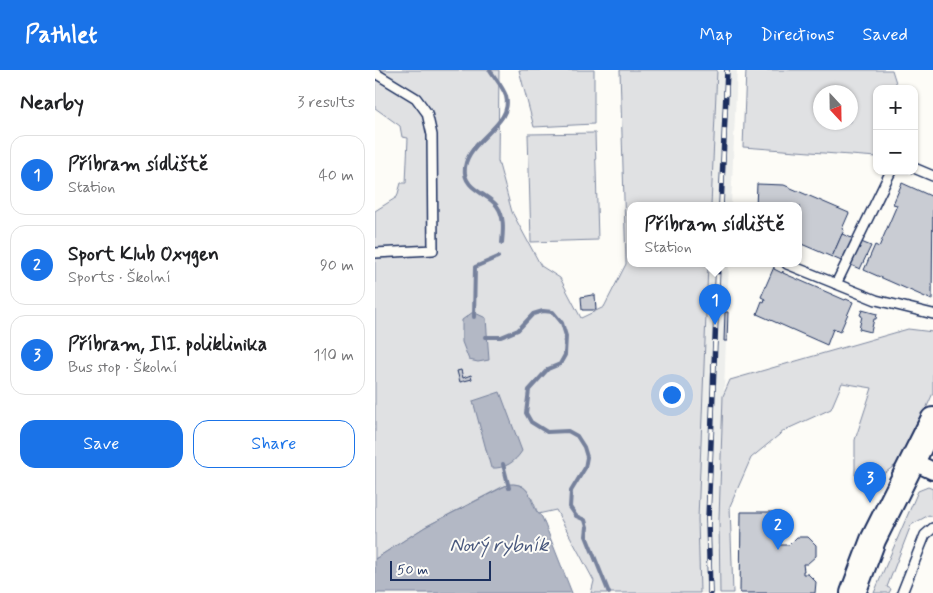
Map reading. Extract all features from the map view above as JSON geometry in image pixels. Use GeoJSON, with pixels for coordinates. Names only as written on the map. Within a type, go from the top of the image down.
{"type":"FeatureCollection","features":[{"type":"Feature","properties":{"kind":"street"},"geometry":{"type":"LineString","coordinates":[[853,593],[873,540],[933,420]]}},
{"type":"Feature","properties":{"kind":"street"},"geometry":{"type":"LineString","coordinates":[[912,462],[933,471]]}},
{"type":"Feature","properties":{"kind":"lane"},"geometry":{"type":"LineString","coordinates":[[375,72],[417,98],[427,113],[432,135],[433,240],[433,250],[375,253]]}},
{"type":"Feature","properties":{"kind":"lane"},"geometry":{"type":"LineString","coordinates":[[918,170],[933,176]]}},
{"type":"Feature","properties":{"kind":"lane"},"geometry":{"type":"LineString","coordinates":[[836,284],[889,175]]}},
{"type":"Feature","properties":{"kind":"lane"},"geometry":{"type":"LineString","coordinates":[[794,267],[876,300],[933,314]]}},
{"type":"Feature","properties":{"kind":"lane"},"geometry":{"type":"LineString","coordinates":[[902,593],[925,535],[933,528]]}},
{"type":"Feature","properties":{"kind":"shaded area"},"geometry":{"type":"Polygon","coordinates":[[[375,70],[499,70],[498,161],[512,212],[541,266],[560,278],[581,318],[604,307],[626,264],[620,70],[717,70],[711,202],[627,202],[627,267],[708,267],[698,519],[700,593],[591,593],[594,581],[556,510],[538,514],[530,495],[522,486],[517,484],[502,487],[425,527],[375,559],[375,211],[397,197],[401,183],[406,183],[408,138],[402,137],[400,126],[375,108],[375,70]]]}},
{"type":"Feature","properties":{"kind":"shaded area"},"geometry":{"type":"Polygon","coordinates":[[[519,70],[594,70],[594,124],[534,127],[519,70]]]}},
{"type":"Feature","properties":{"kind":"shaded area"},"geometry":{"type":"Polygon","coordinates":[[[717,70],[737,70],[731,202],[711,202],[717,70]]]}},
{"type":"Feature","properties":{"kind":"shaded area"},"geometry":{"type":"Polygon","coordinates":[[[746,70],[892,70],[897,85],[873,85],[873,157],[743,147],[746,70]]]}},
{"type":"Feature","properties":{"kind":"shaded area"},"geometry":{"type":"Polygon","coordinates":[[[595,133],[598,240],[531,242],[528,134],[595,133]]]}},
{"type":"Feature","properties":{"kind":"shaded area"},"geometry":{"type":"Polygon","coordinates":[[[708,267],[729,267],[719,519],[720,593],[700,593],[698,519],[708,267]]]}},
{"type":"Feature","properties":{"kind":"shaded area"},"geometry":{"type":"Polygon","coordinates":[[[908,329],[933,332],[933,393],[904,459],[868,485],[855,475],[855,440],[872,388],[842,383],[831,409],[785,430],[751,458],[730,506],[733,593],[720,593],[719,519],[723,396],[730,380],[908,329]]]}},
{"type":"Feature","properties":{"kind":"shaded area"},"geometry":{"type":"Polygon","coordinates":[[[928,487],[933,489],[933,517],[929,515],[911,525],[887,587],[891,589],[889,593],[874,593],[918,491],[928,487]]]}},
{"type":"Feature","properties":{"kind":"water"},"geometry":{"type":"Polygon","coordinates":[[[473,312],[486,318],[489,360],[478,362],[469,360],[462,342],[462,320],[473,312]]]}},
{"type":"Feature","properties":{"kind":"water"},"geometry":{"type":"Polygon","coordinates":[[[500,392],[522,451],[509,464],[491,468],[473,401],[500,392]]]}},
{"type":"Feature","properties":{"kind":"water","name":"Nový rybník"},"geometry":{"type":"Polygon","coordinates":[[[509,484],[523,487],[530,496],[534,507],[542,517],[572,593],[375,593],[375,559],[425,527],[509,484]]]}},
{"type":"Feature","properties":{"kind":"building"},"geometry":{"type":"Polygon","coordinates":[[[902,183],[933,197],[932,300],[864,270],[875,245],[879,247],[897,205],[893,204],[902,183]]]}},
{"type":"Feature","properties":{"kind":"building"},"geometry":{"type":"Polygon","coordinates":[[[757,184],[784,185],[849,213],[832,257],[802,244],[802,202],[756,202],[757,184]]]}},
{"type":"Feature","properties":{"kind":"building"},"geometry":{"type":"Polygon","coordinates":[[[842,234],[871,246],[860,269],[832,257],[842,234]]]}},
{"type":"Feature","properties":{"kind":"building"},"geometry":{"type":"Polygon","coordinates":[[[774,267],[774,269],[782,273],[783,271],[783,273],[853,302],[840,332],[833,329],[827,345],[757,314],[762,301],[764,302],[765,299],[761,297],[774,267]]]}},
{"type":"Feature","properties":{"kind":"building"},"geometry":{"type":"Polygon","coordinates":[[[595,295],[596,310],[582,310],[581,297],[595,295]]]}},
{"type":"Feature","properties":{"kind":"building"},"geometry":{"type":"Polygon","coordinates":[[[862,310],[877,314],[871,332],[859,329],[862,310]]]}},
{"type":"Feature","properties":{"kind":"building"},"geometry":{"type":"Polygon","coordinates":[[[725,312],[728,312],[727,341],[724,341],[725,312]]]}},
{"type":"Feature","properties":{"kind":"building"},"geometry":{"type":"Polygon","coordinates":[[[461,370],[463,378],[471,375],[472,379],[460,382],[457,371],[461,370]]]}},
{"type":"Feature","properties":{"kind":"building"},"geometry":{"type":"Polygon","coordinates":[[[741,512],[780,512],[779,545],[789,545],[797,537],[808,537],[816,545],[816,556],[807,564],[803,564],[803,574],[808,574],[816,582],[815,593],[740,593],[741,512]]]}},
{"type":"Feature","properties":{"kind":"waterway"},"geometry":{"type":"LineString","coordinates":[[490,70],[505,93],[507,106],[504,115],[498,123],[468,157],[465,175],[471,186],[493,202],[500,210],[503,224],[502,243]]}},
{"type":"Feature","properties":{"kind":"waterway"},"geometry":{"type":"LineString","coordinates":[[474,317],[475,267],[498,257]]}},
{"type":"Feature","properties":{"kind":"waterway"},"geometry":{"type":"LineString","coordinates":[[485,337],[501,337],[518,330],[533,314],[543,311],[553,312],[562,323],[566,336],[565,355],[560,364],[548,369],[529,390],[526,413],[531,422],[547,432],[568,431],[577,436],[584,447],[587,457],[585,468],[571,491],[570,507],[576,516],[585,520],[587,527],[586,536],[609,593]]}},
{"type":"Feature","properties":{"kind":"waterway"},"geometry":{"type":"LineString","coordinates":[[503,464],[509,488]]}},
{"type":"Feature","properties":{"kind":"railway"},"geometry":{"type":"LineString","coordinates":[[721,202],[727,70]]}},
{"type":"Feature","properties":{"kind":"railway"},"geometry":{"type":"LineString","coordinates":[[710,593],[708,519],[718,267]]}},
{"type":"Feature","properties":{"kind":"place","name":"Příbram sídliště"},"geometry":{"type":"Point","coordinates":[715,325]}},
{"type":"Feature","properties":{"kind":"place","name":"Příbram, III. poliklinika"},"geometry":{"type":"Point","coordinates":[870,503]}},
{"type":"Feature","properties":{"kind":"place","name":"Sport Klub Oxygen"},"geometry":{"type":"Point","coordinates":[778,550]}}]}
